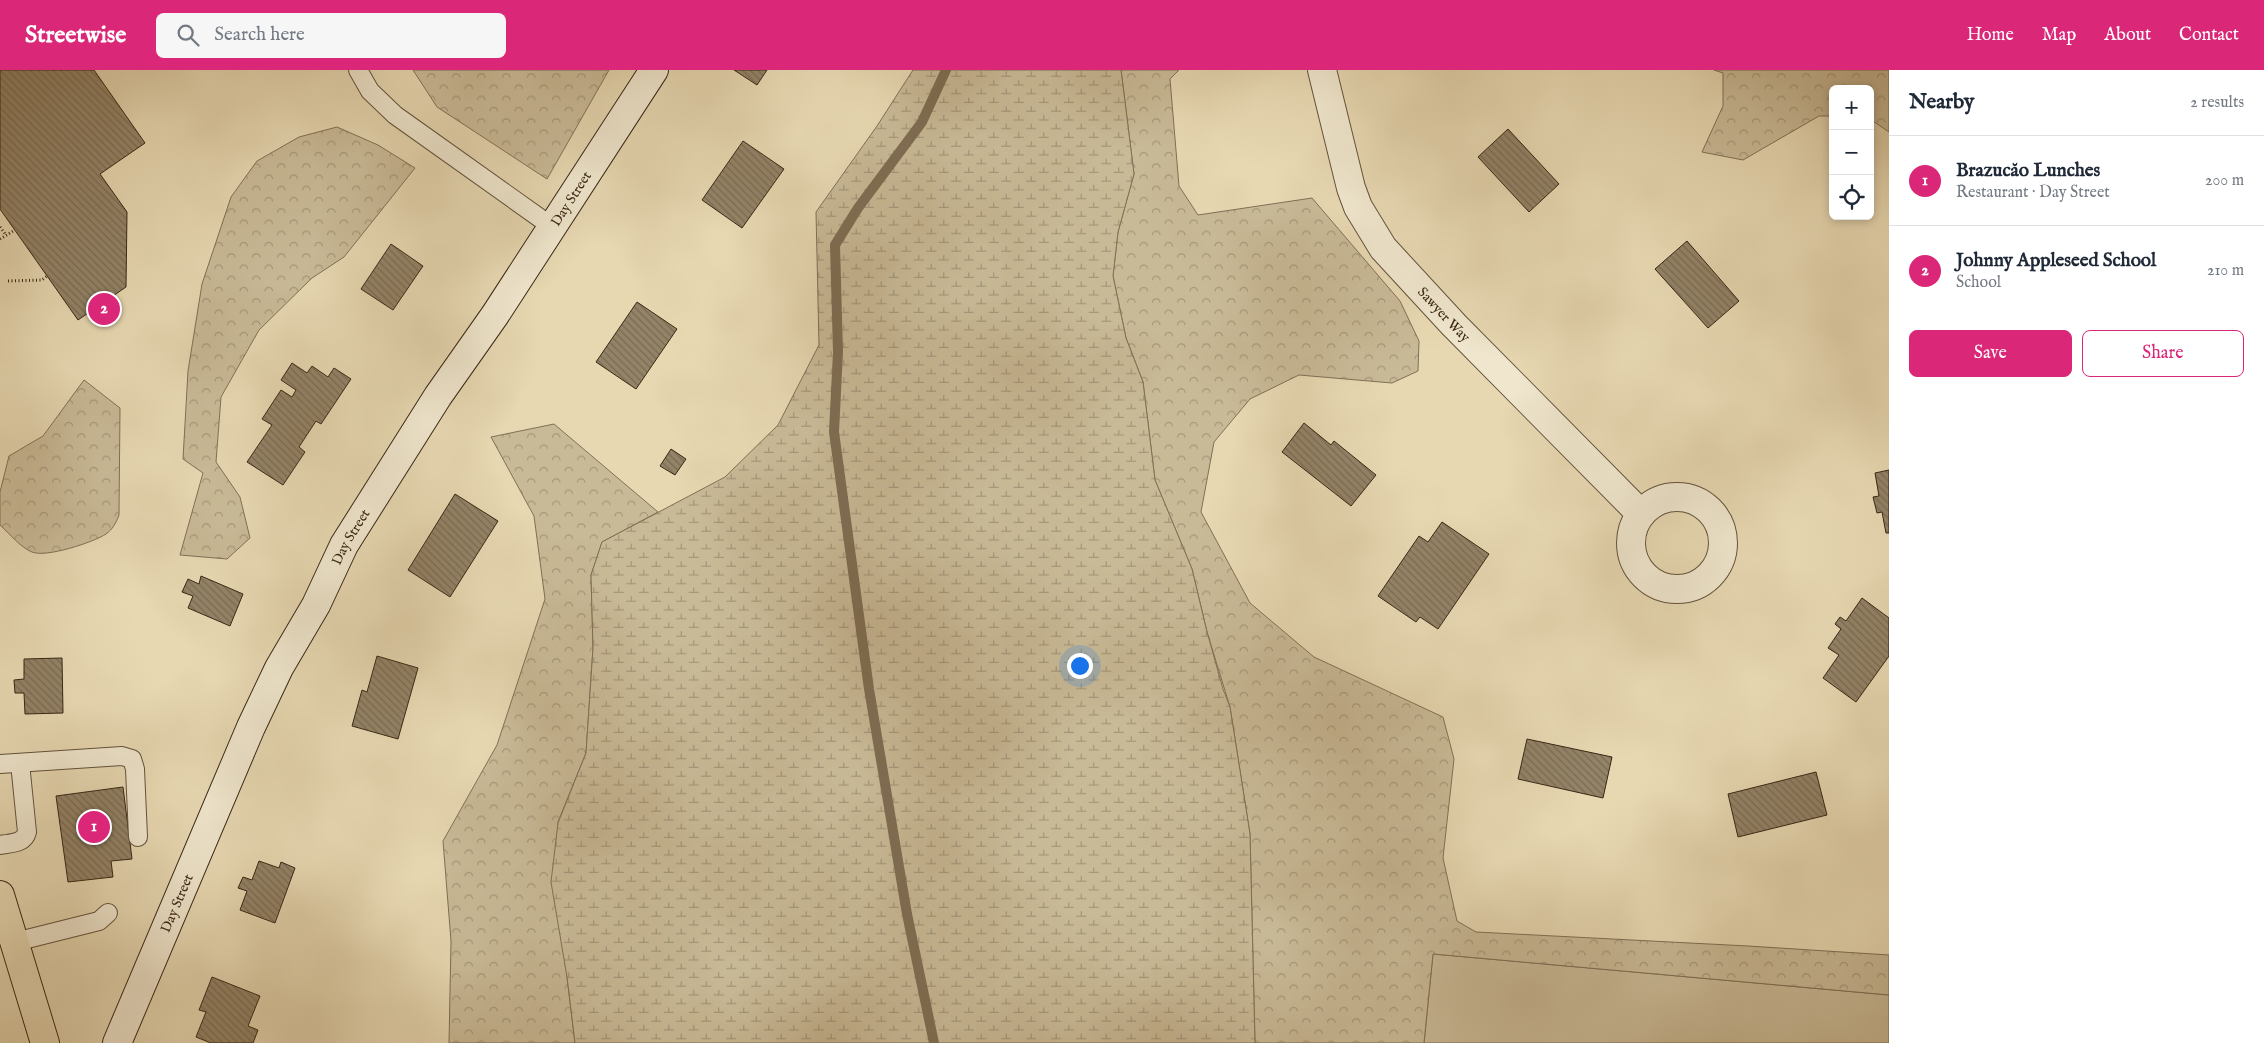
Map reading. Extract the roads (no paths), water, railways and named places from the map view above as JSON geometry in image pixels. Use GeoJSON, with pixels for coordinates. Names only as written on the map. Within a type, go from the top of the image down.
{"type":"FeatureCollection","features":[{"type":"Feature","properties":{"kind":"main road","name":"Day Street"},"geometry":{"type":"LineString","coordinates":[[117,1043],[251,726],[279,668],[316,605],[344,545],[438,396],[495,315],[654,70]]}},
{"type":"Feature","properties":{"kind":"main road","name":"Sawyer Way"},"geometry":{"type":"LineString","coordinates":[[1322,70],[1351,188],[1361,214],[1383,248],[1460,332],[1641,514]]}},
{"type":"Feature","properties":{"kind":"main road"},"geometry":{"type":"LineString","coordinates":[[0,895],[45,1043]]}},
{"type":"Feature","properties":{"kind":"lane"},"geometry":{"type":"LineString","coordinates":[[358,70],[370,91],[395,115],[552,226]]}},
{"type":"Feature","properties":{"kind":"lane"},"geometry":{"type":"LineString","coordinates":[[0,764],[122,756],[132,759],[135,769],[138,837]]}},
{"type":"Feature","properties":{"kind":"lane"},"geometry":{"type":"LineString","coordinates":[[0,845],[23,840],[27,832],[20,763]]}},
{"type":"Feature","properties":{"kind":"lane"},"geometry":{"type":"LineString","coordinates":[[15,942],[99,921],[108,913]]}},
{"type":"Feature","properties":{"kind":"waterway"},"geometry":{"type":"LineString","coordinates":[[934,1043],[907,914],[869,689],[834,432],[838,352],[835,245],[858,208],[922,122],[946,70]]}},
{"type":"Feature","properties":{"kind":"place","name":"Johnny Appleseed School"},"geometry":{"type":"Point","coordinates":[104,309]}},
{"type":"Feature","properties":{"kind":"place","name":"Brazucăo Lunches"},"geometry":{"type":"Point","coordinates":[94,827]}}]}
